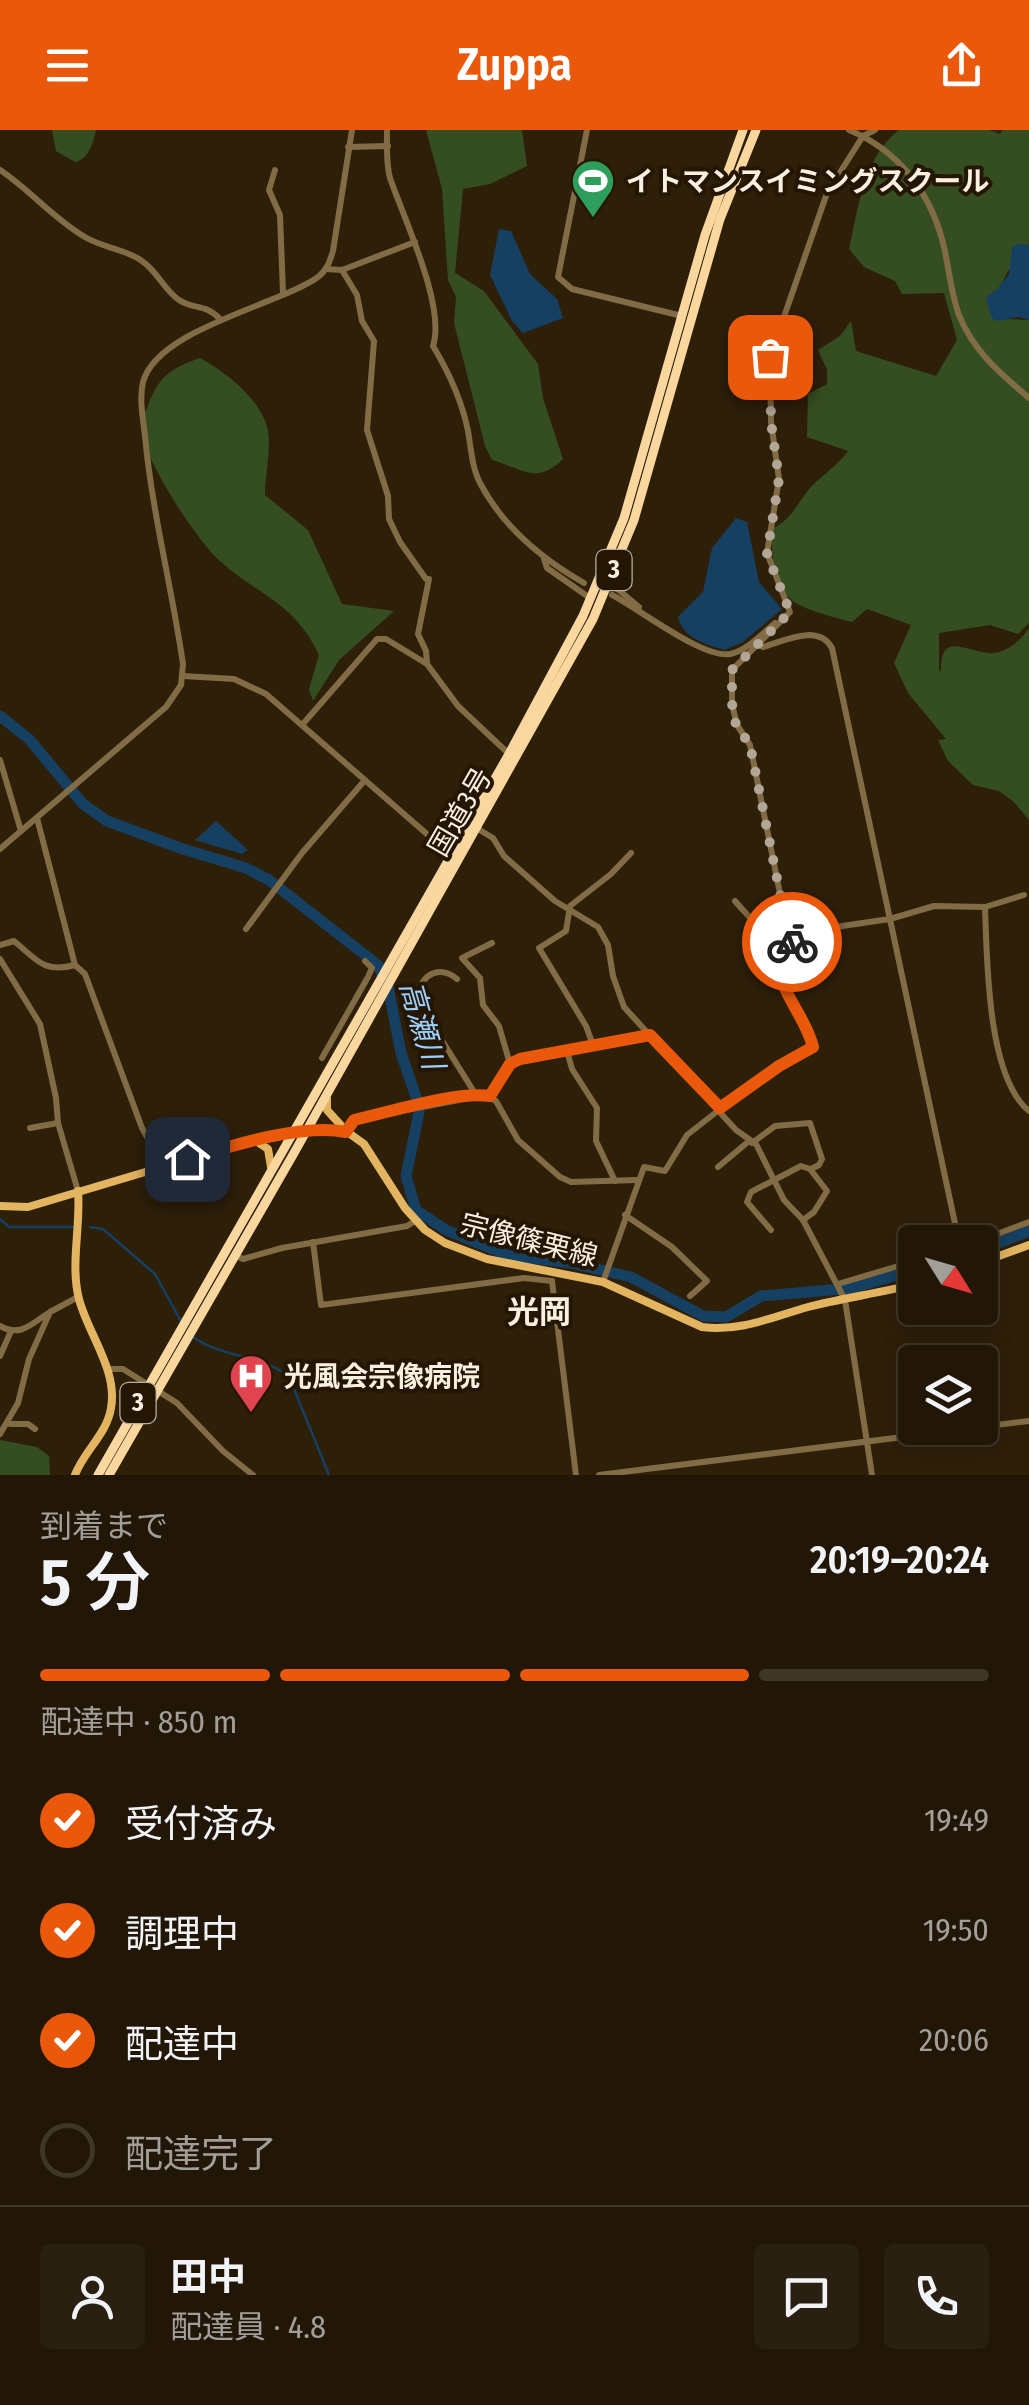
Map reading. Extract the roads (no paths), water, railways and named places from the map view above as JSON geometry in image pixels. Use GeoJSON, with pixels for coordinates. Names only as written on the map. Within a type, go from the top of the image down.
{"type":"FeatureCollection","features":[{"type":"Feature","properties":{"kind":"highway","name":"国道3号"},"geometry":{"type":"LineString","coordinates":[[189,1324],[234,1255],[382,996],[390,970],[591,599],[634,486],[705,236],[744,130]]}},
{"type":"Feature","properties":{"kind":"highway","name":"国道3号"},"geometry":{"type":"LineString","coordinates":[[98,1475],[189,1324],[272,1167],[376,985],[390,970],[574,658],[634,520],[720,219],[756,130]]}},
{"type":"Feature","properties":{"kind":"highway","name":"国道3号"},"geometry":{"type":"LineString","coordinates":[[109,1475],[152,1388]]}},
{"type":"Feature","properties":{"kind":"main road"},"geometry":{"type":"LineString","coordinates":[[328,1093],[327,1110],[346,1132]]}},
{"type":"Feature","properties":{"kind":"main road"},"geometry":{"type":"LineString","coordinates":[[0,1206],[28,1206],[256,1140],[325,1128],[346,1132]]}},
{"type":"Feature","properties":{"kind":"main road","name":"宗像篠栗線"},"geometry":{"type":"LineString","coordinates":[[346,1132],[370,1150],[415,1221],[437,1238],[487,1259],[603,1282],[691,1323],[720,1329],[749,1326],[842,1291],[898,1286]]}},
{"type":"Feature","properties":{"kind":"main road"},"geometry":{"type":"LineString","coordinates":[[256,1140],[268,1149],[272,1167]]}},
{"type":"Feature","properties":{"kind":"main road"},"geometry":{"type":"LineString","coordinates":[[75,1475],[110,1413],[112,1396],[107,1369],[78,1297],[78,1191]]}},
{"type":"Feature","properties":{"kind":"main road"},"geometry":{"type":"LineString","coordinates":[[998,1256],[1029,1245]]}},
{"type":"Feature","properties":{"kind":"street"},"geometry":{"type":"LineString","coordinates":[[0,849],[178,692],[183,676],[147,460],[142,386],[147,372],[162,355],[220,319],[318,277],[326,269],[333,251],[352,130]]}},
{"type":"Feature","properties":{"kind":"street"},"geometry":{"type":"LineString","coordinates":[[387,130],[390,178],[415,242],[437,330],[432,346],[450,377],[461,408],[479,482],[504,520],[544,558],[584,584]]}},
{"type":"Feature","properties":{"kind":"street"},"geometry":{"type":"LineString","coordinates":[[586,130],[558,277],[572,289],[682,316]]}},
{"type":"Feature","properties":{"kind":"street"},"geometry":{"type":"LineString","coordinates":[[849,130],[863,136],[911,174],[927,197],[942,240],[959,315],[969,336],[1000,375],[1029,398]]}},
{"type":"Feature","properties":{"kind":"street"},"geometry":{"type":"LineString","coordinates":[[794,938],[788,933],[750,745],[736,725],[732,670],[790,612],[767,554],[779,479],[771,422],[770,357],[826,194],[863,136],[875,130]]}},
{"type":"Feature","properties":{"kind":"street"},"geometry":{"type":"LineString","coordinates":[[348,147],[388,146]]}},
{"type":"Feature","properties":{"kind":"street"},"geometry":{"type":"LineString","coordinates":[[0,170],[86,238],[137,257],[174,297],[187,305],[203,306],[220,319]]}},
{"type":"Feature","properties":{"kind":"street"},"geometry":{"type":"LineString","coordinates":[[274,170],[269,190],[280,215],[283,293]]}},
{"type":"Feature","properties":{"kind":"street"},"geometry":{"type":"LineString","coordinates":[[326,269],[342,270],[415,242]]}},
{"type":"Feature","properties":{"kind":"street"},"geometry":{"type":"LineString","coordinates":[[342,270],[374,341],[367,430],[388,496],[389,519],[408,556],[429,579],[418,634],[427,664]]}},
{"type":"Feature","properties":{"kind":"street"},"geometry":{"type":"LineString","coordinates":[[544,558],[547,568],[591,599]]}},
{"type":"Feature","properties":{"kind":"street"},"geometry":{"type":"LineString","coordinates":[[610,582],[657,626],[725,654],[738,651],[784,620]]}},
{"type":"Feature","properties":{"kind":"street"},"geometry":{"type":"LineString","coordinates":[[612,595],[645,615]]}},
{"type":"Feature","properties":{"kind":"street"},"geometry":{"type":"LineString","coordinates":[[759,644],[763,647],[805,635],[822,637],[830,643],[955,1225]]}},
{"type":"Feature","properties":{"kind":"street"},"geometry":{"type":"LineString","coordinates":[[302,724],[377,639],[386,639],[427,664],[465,714],[508,754]]}},
{"type":"Feature","properties":{"kind":"street"},"geometry":{"type":"LineString","coordinates":[[183,676],[234,679],[266,694],[452,855]]}},
{"type":"Feature","properties":{"kind":"street"},"geometry":{"type":"LineString","coordinates":[[0,760],[3,784],[21,831]]}},
{"type":"Feature","properties":{"kind":"street"},"geometry":{"type":"LineString","coordinates":[[246,929],[302,853],[365,780]]}},
{"type":"Feature","properties":{"kind":"street"},"geometry":{"type":"LineString","coordinates":[[436,842],[453,818],[458,817],[487,834],[504,856],[567,910],[603,933],[620,998],[750,1142],[784,1200],[803,1220],[842,1291],[872,1475]]}},
{"type":"Feature","properties":{"kind":"street"},"geometry":{"type":"LineString","coordinates":[[37,818],[75,966],[85,974],[142,1128],[163,1166]]}},
{"type":"Feature","properties":{"kind":"street"},"geometry":{"type":"LineString","coordinates":[[593,1045],[586,1026],[539,948],[566,931],[567,910],[631,853]]}},
{"type":"Feature","properties":{"kind":"street"},"geometry":{"type":"LineString","coordinates":[[778,957],[794,938],[890,920],[934,906],[985,906],[1024,895]]}},
{"type":"Feature","properties":{"kind":"street"},"geometry":{"type":"LineString","coordinates":[[603,1282],[644,1167],[665,1171],[670,1168],[687,1135],[779,1066],[813,1047],[810,1032],[786,996],[778,957],[736,901]]}},
{"type":"Feature","properties":{"kind":"street"},"geometry":{"type":"LineString","coordinates":[[985,906],[986,962],[997,1041],[1016,1100],[1029,1111]]}},
{"type":"Feature","properties":{"kind":"street"},"geometry":{"type":"LineString","coordinates":[[0,944],[14,940],[46,967],[58,970],[75,966]]}},
{"type":"Feature","properties":{"kind":"street"},"geometry":{"type":"LineString","coordinates":[[492,944],[462,958],[480,978],[483,1006],[499,1026],[510,1064]]}},
{"type":"Feature","properties":{"kind":"street"},"geometry":{"type":"LineString","coordinates":[[0,959],[40,1024],[58,1123],[78,1191]]}},
{"type":"Feature","properties":{"kind":"street"},"geometry":{"type":"LineString","coordinates":[[322,1058],[368,977],[372,968],[366,961]]}},
{"type":"Feature","properties":{"kind":"street"},"geometry":{"type":"LineString","coordinates":[[456,979],[450,973],[434,972],[421,985],[428,1018],[476,1095]]}},
{"type":"Feature","properties":{"kind":"street"},"geometry":{"type":"LineString","coordinates":[[490,1096],[510,1064],[650,1035]]}},
{"type":"Feature","properties":{"kind":"street"},"geometry":{"type":"LineString","coordinates":[[568,1051],[581,1086],[597,1108],[596,1141],[615,1181]]}},
{"type":"Feature","properties":{"kind":"street"},"geometry":{"type":"LineString","coordinates":[[346,1132],[354,1120],[476,1095],[490,1096]]}},
{"type":"Feature","properties":{"kind":"street"},"geometry":{"type":"LineString","coordinates":[[490,1096],[518,1140],[560,1177],[571,1182],[637,1180]]}},
{"type":"Feature","properties":{"kind":"street"},"geometry":{"type":"LineString","coordinates":[[30,1128],[58,1123]]}},
{"type":"Feature","properties":{"kind":"street"},"geometry":{"type":"LineString","coordinates":[[718,1167],[775,1126],[810,1123],[822,1159],[820,1165],[810,1169],[798,1167],[748,1197],[772,1230]]}},
{"type":"Feature","properties":{"kind":"street"},"geometry":{"type":"LineString","coordinates":[[803,1220],[826,1195],[810,1169]]}},
{"type":"Feature","properties":{"kind":"street"},"geometry":{"type":"LineString","coordinates":[[626,1215],[672,1247],[707,1281],[690,1296]]}},
{"type":"Feature","properties":{"kind":"street"},"geometry":{"type":"LineString","coordinates":[[234,1255],[243,1259],[408,1226],[415,1221]]}},
{"type":"Feature","properties":{"kind":"street"},"geometry":{"type":"LineString","coordinates":[[998,1234],[1029,1222]]}},
{"type":"Feature","properties":{"kind":"street"},"geometry":{"type":"LineString","coordinates":[[313,1242],[321,1305],[524,1278],[552,1282]]}},
{"type":"Feature","properties":{"kind":"street"},"geometry":{"type":"LineString","coordinates":[[842,1291],[898,1268]]}},
{"type":"Feature","properties":{"kind":"street"},"geometry":{"type":"LineString","coordinates":[[551,1270],[576,1475]]}},
{"type":"Feature","properties":{"kind":"street"},"geometry":{"type":"LineString","coordinates":[[0,1326],[11,1332],[22,1330],[78,1297]]}},
{"type":"Feature","properties":{"kind":"street"},"geometry":{"type":"LineString","coordinates":[[0,1434],[18,1403],[29,1359],[50,1312]]}},
{"type":"Feature","properties":{"kind":"street"},"geometry":{"type":"LineString","coordinates":[[0,1356],[11,1332]]}},
{"type":"Feature","properties":{"kind":"street"},"geometry":{"type":"LineString","coordinates":[[107,1369],[123,1369],[177,1403],[223,1451],[253,1475]]}},
{"type":"Feature","properties":{"kind":"street"},"geometry":{"type":"LineString","coordinates":[[998,1425],[1029,1421]]}},
{"type":"Feature","properties":{"kind":"street"},"geometry":{"type":"LineString","coordinates":[[9,1424],[28,1424],[34,1429]]}},
{"type":"Feature","properties":{"kind":"street"},"geometry":{"type":"LineString","coordinates":[[600,1475],[898,1436]]}},
{"type":"Feature","properties":{"kind":"water"},"geometry":{"type":"Polygon","coordinates":[[[499,229],[511,231],[530,274],[557,299],[563,318],[523,333],[512,321],[490,275],[499,229]]]}},
{"type":"Feature","properties":{"kind":"water"},"geometry":{"type":"Polygon","coordinates":[[[1029,245],[1029,320],[1019,317],[996,321],[991,317],[986,297],[1009,274],[1012,247],[1029,245]]]}},
{"type":"Feature","properties":{"kind":"water"},"geometry":{"type":"Polygon","coordinates":[[[736,518],[747,522],[759,582],[782,609],[743,642],[724,650],[690,635],[678,617],[703,592],[712,548],[736,518]]]}},
{"type":"Feature","properties":{"kind":"water"},"geometry":{"type":"Polygon","coordinates":[[[216,821],[248,850],[242,854],[195,840],[216,821]]]}},
{"type":"Feature","properties":{"kind":"waterway","name":"高瀬川"},"geometry":{"type":"LineString","coordinates":[[0,716],[29,739],[83,804],[107,821],[246,868],[269,880],[378,965],[388,987],[401,1053],[419,1112],[406,1176],[416,1210],[446,1230],[507,1255],[571,1263],[631,1277],[703,1316],[726,1317],[761,1296],[852,1288],[898,1275]]}},
{"type":"Feature","properties":{"kind":"waterway"},"geometry":{"type":"LineString","coordinates":[[0,1219],[9,1227],[75,1227]]}},
{"type":"Feature","properties":{"kind":"waterway"},"geometry":{"type":"LineString","coordinates":[[90,1227],[103,1229],[155,1274],[182,1323]]}},
{"type":"Feature","properties":{"kind":"waterway","name":"高瀬川"},"geometry":{"type":"LineString","coordinates":[[998,1243],[1029,1231]]}},
{"type":"Feature","properties":{"kind":"waterway"},"geometry":{"type":"LineString","coordinates":[[193,1337],[269,1365],[290,1379],[329,1475]]}},
{"type":"Feature","properties":{"kind":"place","name":"イトマンスイミングスクール"},"geometry":{"type":"Point","coordinates":[593,219]}},
{"type":"Feature","properties":{"kind":"place","name":"光風会宗像病院"},"geometry":{"type":"Point","coordinates":[251,1414]}},
{"type":"Feature","properties":{"kind":"district","name":"光岡"},"geometry":{"type":"Point","coordinates":[539,1312]}}]}
